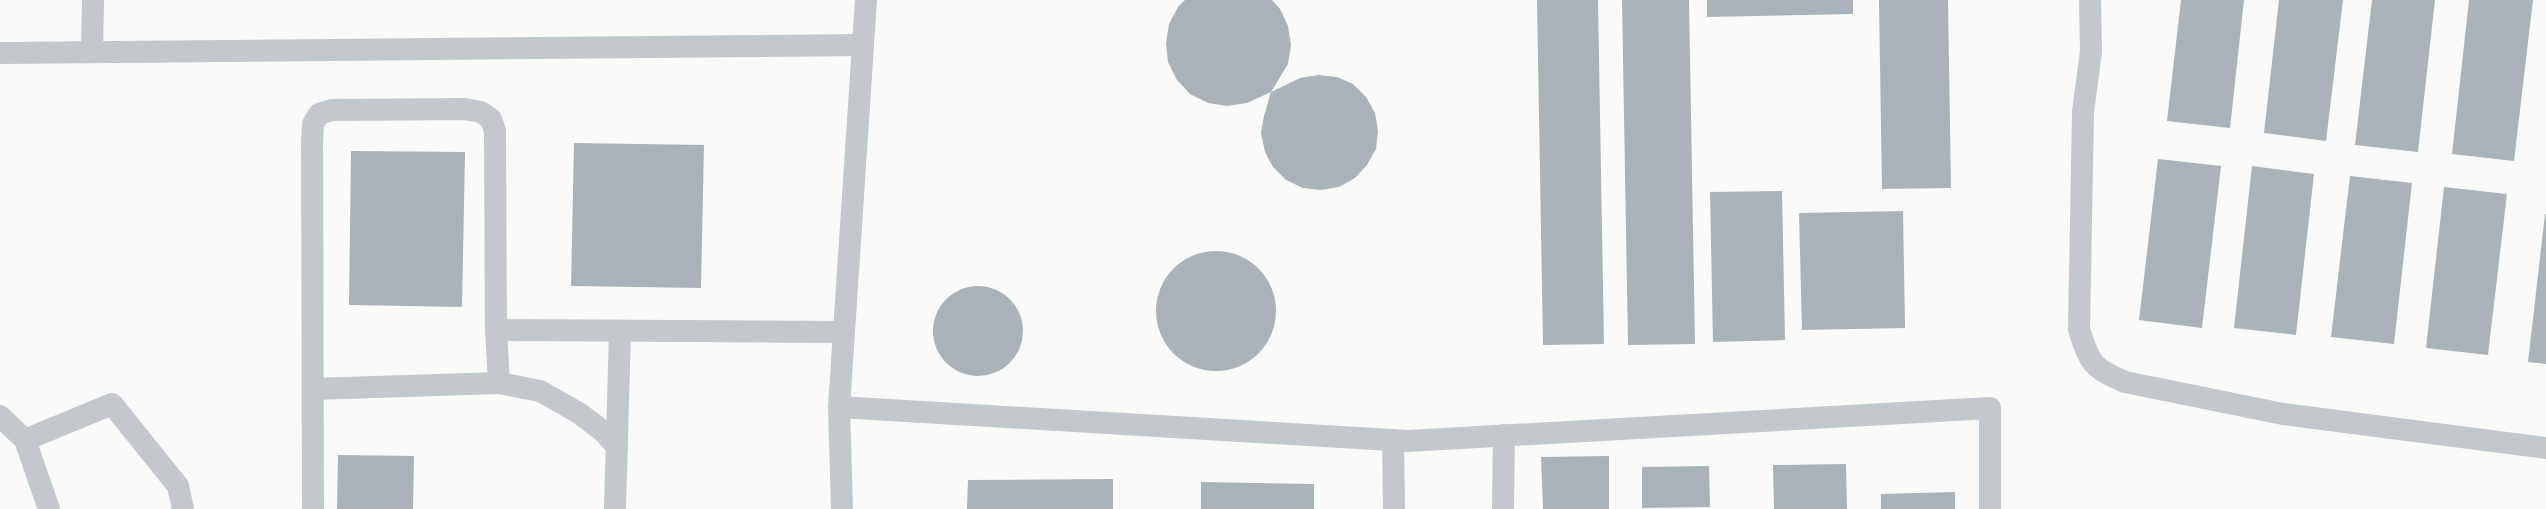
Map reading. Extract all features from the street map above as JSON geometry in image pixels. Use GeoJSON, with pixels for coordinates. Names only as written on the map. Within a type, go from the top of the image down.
{"type":"FeatureCollection","features":[{"type":"Feature","properties":{"kind":"street"},"geometry":{"type":"LineString","coordinates":[[92,52],[93,0]]}},
{"type":"Feature","properties":{"kind":"street"},"geometry":{"type":"LineString","coordinates":[[842,509],[839,407],[866,0]]}},
{"type":"Feature","properties":{"kind":"street"},"geometry":{"type":"LineString","coordinates":[[2090,0],[2091,51],[2083,112],[2079,330],[2088,356],[2101,372],[2125,382],[2283,414],[2546,448]]}},
{"type":"Feature","properties":{"kind":"street"},"geometry":{"type":"LineString","coordinates":[[0,53],[863,45]]}},
{"type":"Feature","properties":{"kind":"street"},"geometry":{"type":"LineString","coordinates":[[313,509],[312,143],[313,124],[319,114],[332,110],[465,109],[481,112],[492,119],[495,131],[496,330],[499,383]]}},
{"type":"Feature","properties":{"kind":"street"},"geometry":{"type":"LineString","coordinates":[[496,330],[844,332]]}},
{"type":"Feature","properties":{"kind":"street"},"geometry":{"type":"LineString","coordinates":[[615,509],[620,330]]}},
{"type":"Feature","properties":{"kind":"street"},"geometry":{"type":"LineString","coordinates":[[313,389],[499,383],[540,391],[579,413],[604,432],[617,447]]}},
{"type":"Feature","properties":{"kind":"street"},"geometry":{"type":"LineString","coordinates":[[25,440],[112,404],[178,486],[183,509]]}},
{"type":"Feature","properties":{"kind":"street"},"geometry":{"type":"LineString","coordinates":[[839,407],[1393,440],[1504,436],[1990,408],[1990,509]]}},
{"type":"Feature","properties":{"kind":"street"},"geometry":{"type":"LineString","coordinates":[[0,416],[25,440],[49,509]]}},
{"type":"Feature","properties":{"kind":"street"},"geometry":{"type":"LineString","coordinates":[[1503,509],[1504,436]]}},
{"type":"Feature","properties":{"kind":"street"},"geometry":{"type":"LineString","coordinates":[[1393,440],[1394,509]]}},
{"type":"Feature","properties":{"kind":"building"},"geometry":{"type":"Polygon","coordinates":[[[1185,0],[1272,0],[1280,9],[1288,26],[1291,45],[1288,64],[1271,92],[1247,103],[1227,106],[1208,103],[1190,94],[1177,80],[1168,62],[1166,43],[1169,24],[1178,7],[1185,0]]]}},
{"type":"Feature","properties":{"kind":"building"},"geometry":{"type":"Polygon","coordinates":[[[1537,0],[1598,0],[1604,344],[1543,345],[1537,0]]]}},
{"type":"Feature","properties":{"kind":"building"},"geometry":{"type":"Polygon","coordinates":[[[1622,0],[1689,0],[1695,344],[1628,345],[1622,0]]]}},
{"type":"Feature","properties":{"kind":"building"},"geometry":{"type":"Polygon","coordinates":[[[1707,0],[1853,0],[1853,14],[1707,17],[1707,0]]]}},
{"type":"Feature","properties":{"kind":"building"},"geometry":{"type":"Polygon","coordinates":[[[1879,0],[1948,0],[1951,188],[1882,189],[1879,0]]]}},
{"type":"Feature","properties":{"kind":"building"},"geometry":{"type":"Polygon","coordinates":[[[2181,0],[2244,0],[2230,128],[2167,121],[2181,0]]]}},
{"type":"Feature","properties":{"kind":"building"},"geometry":{"type":"Polygon","coordinates":[[[2279,0],[2343,0],[2326,141],[2264,133],[2279,0]]]}},
{"type":"Feature","properties":{"kind":"building"},"geometry":{"type":"Polygon","coordinates":[[[2372,0],[2435,0],[2418,152],[2355,145],[2372,0]]]}},
{"type":"Feature","properties":{"kind":"building"},"geometry":{"type":"Polygon","coordinates":[[[2469,0],[2533,0],[2514,161],[2452,154],[2469,0]]]}},
{"type":"Feature","properties":{"kind":"building"},"geometry":{"type":"Polygon","coordinates":[[[1318,75],[1337,77],[1353,84],[1366,97],[1375,113],[1378,131],[1376,149],[1367,165],[1355,178],[1339,187],[1321,190],[1303,188],[1286,180],[1273,167],[1265,152],[1261,133],[1271,92],[1300,78],[1318,75]]]}},
{"type":"Feature","properties":{"kind":"building"},"geometry":{"type":"Polygon","coordinates":[[[574,143],[704,145],[701,288],[571,286],[574,143]]]}},
{"type":"Feature","properties":{"kind":"building"},"geometry":{"type":"Polygon","coordinates":[[[351,151],[465,152],[462,307],[349,305],[351,151]]]}},
{"type":"Feature","properties":{"kind":"building"},"geometry":{"type":"Polygon","coordinates":[[[2158,159],[2221,166],[2202,328],[2139,320],[2158,159]]]}},
{"type":"Feature","properties":{"kind":"building"},"geometry":{"type":"Polygon","coordinates":[[[2252,166],[2314,174],[2296,335],[2234,328],[2252,166]]]}},
{"type":"Feature","properties":{"kind":"building"},"geometry":{"type":"Polygon","coordinates":[[[2350,176],[2412,183],[2394,344],[2331,337],[2350,176]]]}},
{"type":"Feature","properties":{"kind":"building"},"geometry":{"type":"Polygon","coordinates":[[[2444,187],[2507,194],[2488,355],[2426,348],[2444,187]]]}},
{"type":"Feature","properties":{"kind":"building"},"geometry":{"type":"Polygon","coordinates":[[[1782,191],[1785,340],[1713,342],[1710,192],[1782,191]]]}},
{"type":"Feature","properties":{"kind":"building"},"geometry":{"type":"Polygon","coordinates":[[[1903,211],[1905,328],[1802,330],[1799,213],[1903,211]]]}},
{"type":"Feature","properties":{"kind":"building"},"geometry":{"type":"Polygon","coordinates":[[[2546,214],[2546,364],[2528,362],[2546,214]]]}},
{"type":"Feature","properties":{"kind":"building"},"geometry":{"type":"Polygon","coordinates":[[[1216,251],[1239,255],[1259,268],[1272,288],[1276,311],[1272,334],[1259,354],[1239,367],[1216,371],[1193,367],[1173,354],[1160,334],[1156,311],[1160,288],[1173,268],[1193,255],[1216,251]]]}},
{"type":"Feature","properties":{"kind":"building"},"geometry":{"type":"Polygon","coordinates":[[[969,286],[987,286],[1003,293],[1016,306],[1023,322],[1023,340],[1016,356],[1003,369],[987,376],[969,376],[953,369],[940,356],[933,340],[933,322],[940,306],[953,293],[969,286]]]}},
{"type":"Feature","properties":{"kind":"building"},"geometry":{"type":"Polygon","coordinates":[[[338,455],[414,456],[413,509],[337,509],[338,455]]]}},
{"type":"Feature","properties":{"kind":"building"},"geometry":{"type":"Polygon","coordinates":[[[1609,456],[1609,509],[1543,509],[1541,457],[1609,456]]]}},
{"type":"Feature","properties":{"kind":"building"},"geometry":{"type":"Polygon","coordinates":[[[1846,464],[1847,509],[1774,509],[1773,465],[1846,464]]]}},
{"type":"Feature","properties":{"kind":"building"},"geometry":{"type":"Polygon","coordinates":[[[1709,466],[1710,507],[1642,508],[1642,467],[1709,466]]]}},
{"type":"Feature","properties":{"kind":"building"},"geometry":{"type":"Polygon","coordinates":[[[1113,479],[1113,509],[967,509],[968,480],[1113,479]]]}},
{"type":"Feature","properties":{"kind":"building"},"geometry":{"type":"Polygon","coordinates":[[[1201,482],[1314,484],[1314,509],[1201,509],[1201,482]]]}},
{"type":"Feature","properties":{"kind":"building"},"geometry":{"type":"Polygon","coordinates":[[[1955,492],[1955,509],[1881,509],[1881,494],[1955,492]]]}}]}
